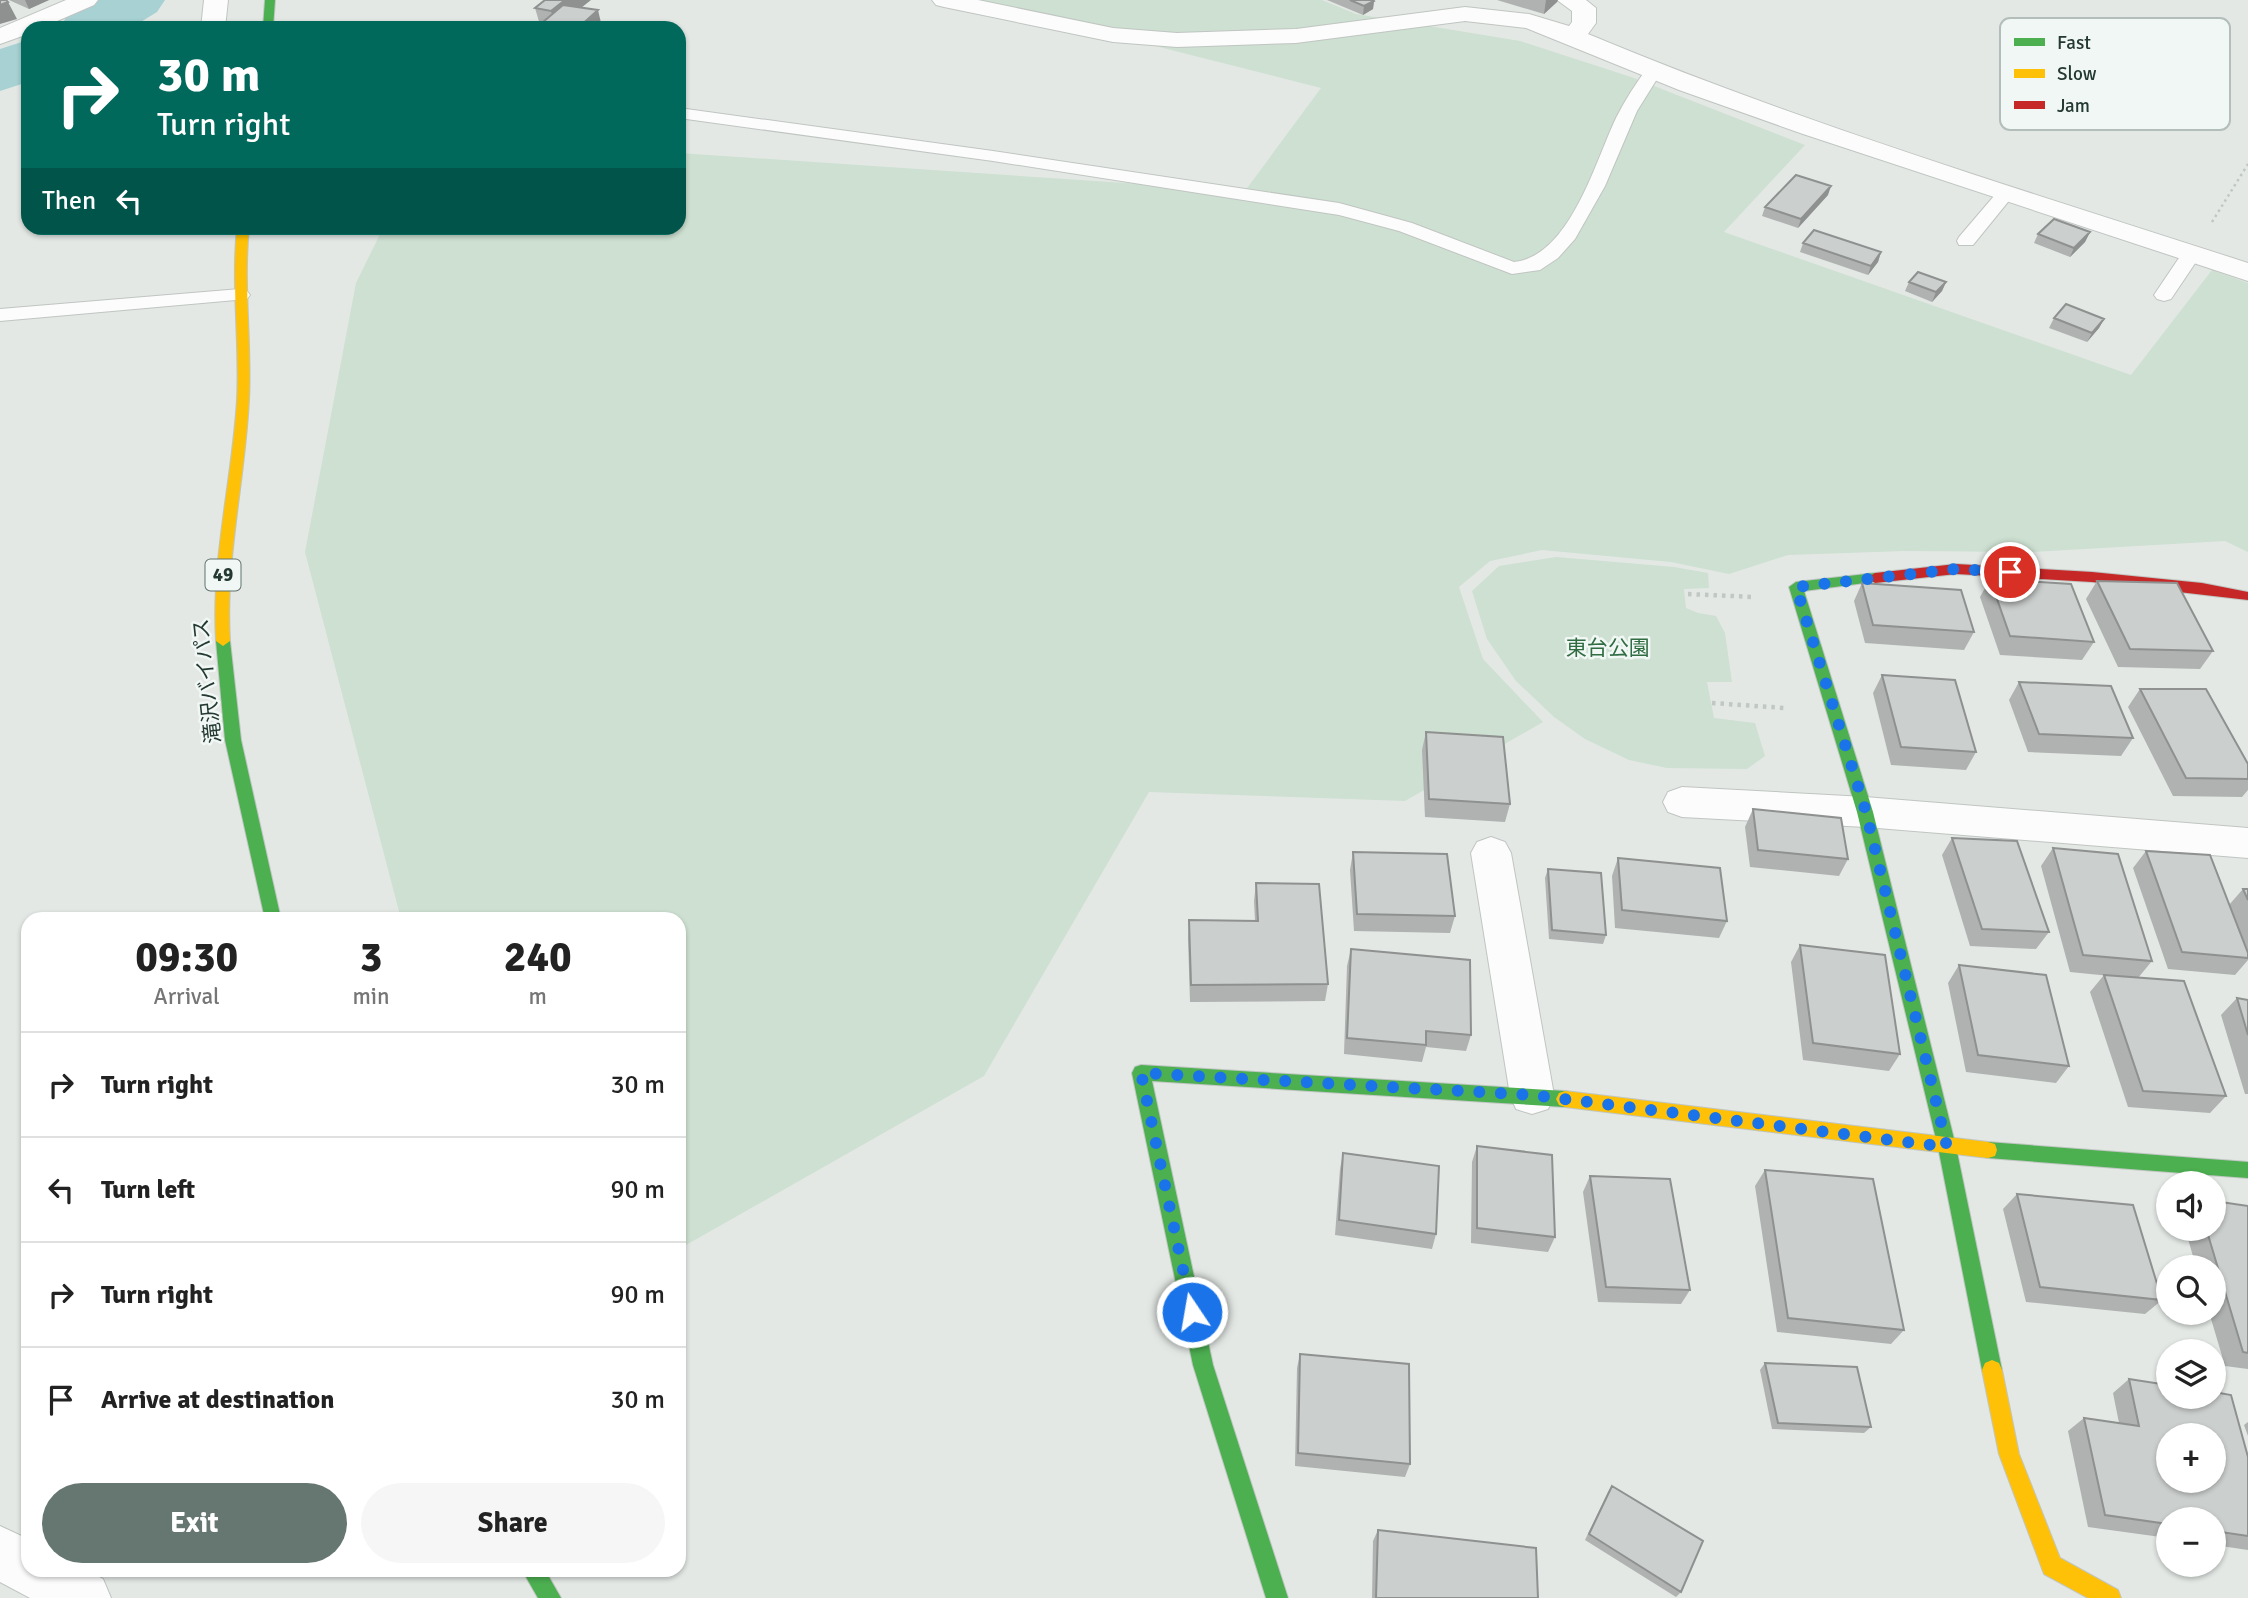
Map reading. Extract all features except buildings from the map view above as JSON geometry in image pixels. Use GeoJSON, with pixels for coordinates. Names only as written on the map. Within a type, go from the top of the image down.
{"type":"FeatureCollection","features":[{"type":"Feature","properties":{"kind":"main road"},"geometry":{"type":"LineString","coordinates":[[269,21],[271,0]]}},
{"type":"Feature","properties":{"kind":"main road","name":"滝沢バイパス"},"geometry":{"type":"LineString","coordinates":[[242,235],[237,264],[243,398],[226,536],[220,614],[233,740],[271,912]]}},
{"type":"Feature","properties":{"kind":"main road"},"geometry":{"type":"LineString","coordinates":[[2110,1598],[2052,1566],[2009,1454],[1947,1147],[1866,812],[1796,587],[1956,569],[2092,577],[2202,588],[2244,596]]}},
{"type":"Feature","properties":{"kind":"main road"},"geometry":{"type":"LineString","coordinates":[[1277,1598],[1203,1365],[1141,1073],[1532,1095],[1947,1147],[2248,1170]]}},
{"type":"Feature","properties":{"kind":"main road"},"geometry":{"type":"LineString","coordinates":[[537,1577],[550,1598]]}},
{"type":"Feature","properties":{"kind":"street"},"geometry":{"type":"LineString","coordinates":[[37,21],[86,0]]}},
{"type":"Feature","properties":{"kind":"street"},"geometry":{"type":"LineString","coordinates":[[214,21],[216,0]]}},
{"type":"Feature","properties":{"kind":"street"},"geometry":{"type":"LineString","coordinates":[[944,0],[1113,35],[1177,40],[1296,36],[1465,14],[1529,21],[1654,71],[1812,129],[2248,272]]}},
{"type":"Feature","properties":{"kind":"street"},"geometry":{"type":"LineString","coordinates":[[1569,0],[1584,8],[1584,23],[1573,37]]}},
{"type":"Feature","properties":{"kind":"street"},"geometry":{"type":"LineString","coordinates":[[0,37],[21,28]]}},
{"type":"Feature","properties":{"kind":"street"},"geometry":{"type":"LineString","coordinates":[[1682,802],[1866,812],[2248,843]]}},
{"type":"Feature","properties":{"kind":"street"},"geometry":{"type":"LineString","coordinates":[[1491,853],[1532,1095]]}},
{"type":"Feature","properties":{"kind":"street"},"geometry":{"type":"LineString","coordinates":[[0,1552],[21,1564]]}},
{"type":"Feature","properties":{"kind":"street"},"geometry":{"type":"LineString","coordinates":[[45,1577],[84,1598]]}},
{"type":"Feature","properties":{"kind":"lane"},"geometry":{"type":"LineString","coordinates":[[686,114],[993,156],[1339,209],[1381,218],[1430,234],[1512,268],[1525,270],[1550,258],[1589,201],[1636,94],[1654,71]]}},
{"type":"Feature","properties":{"kind":"lane"},"geometry":{"type":"LineString","coordinates":[[1966,241],[2006,193]]}},
{"type":"Feature","properties":{"kind":"lane"},"geometry":{"type":"LineString","coordinates":[[2164,295],[2192,253]]}},
{"type":"Feature","properties":{"kind":"lane"},"geometry":{"type":"LineString","coordinates":[[0,315],[240,295]]}},
{"type":"Feature","properties":{"kind":"path"},"geometry":{"type":"LineString","coordinates":[[2192,253],[2248,164]]}},
{"type":"Feature","properties":{"kind":"path"},"geometry":{"type":"LineString","coordinates":[[1688,594],[1800,600]]}},
{"type":"Feature","properties":{"kind":"path"},"geometry":{"type":"LineString","coordinates":[[1712,703],[1834,711]]}},
{"type":"Feature","properties":{"kind":"green space"},"geometry":{"type":"Polygon","coordinates":[[[973,0],[1322,0],[1356,14],[1520,41],[1631,77],[1805,145],[1724,232],[2131,375],[2212,270],[2248,283],[2248,552],[2225,541],[2032,552],[1904,551],[1788,555],[1729,574],[1671,562],[1542,550],[1490,561],[1459,587],[1483,659],[1543,722],[1405,801],[1149,792],[984,1076],[686,1245],[686,912],[399,912],[305,552],[356,283],[380,235],[686,235],[686,153],[1245,191],[1321,88],[973,0]]]}},
{"type":"Feature","properties":{"kind":"green space","name":"東台公園"},"geometry":{"type":"Polygon","coordinates":[[[1556,557],[1674,567],[1708,573],[1709,588],[1684,589],[1686,608],[1716,616],[1725,633],[1732,682],[1707,682],[1714,718],[1755,723],[1765,756],[1747,769],[1667,768],[1629,760],[1585,739],[1554,717],[1516,681],[1487,639],[1472,591],[1499,566],[1556,557]]]}},
{"type":"Feature","properties":{"kind":"waterway"},"geometry":{"type":"LineString","coordinates":[[101,21],[136,0]]}},
{"type":"Feature","properties":{"kind":"waterway"},"geometry":{"type":"LineString","coordinates":[[0,72],[21,62]]}},
{"type":"Feature","properties":{"kind":"traffic: fast"},"geometry":{"type":"LineString","coordinates":[[268,21],[270,0]]}},
{"type":"Feature","properties":{"kind":"traffic: fast"},"geometry":{"type":"LineString","coordinates":[[1875,578],[1796,587],[1865,812],[1947,1147],[1992,1370]]}},
{"type":"Feature","properties":{"kind":"traffic: fast"},"geometry":{"type":"LineString","coordinates":[[223,641],[233,740],[271,912]]}},
{"type":"Feature","properties":{"kind":"traffic: fast"},"geometry":{"type":"LineString","coordinates":[[1277,1598],[1203,1365],[1141,1073],[1565,1099]]}},
{"type":"Feature","properties":{"kind":"traffic: fast"},"geometry":{"type":"LineString","coordinates":[[1988,1150],[2248,1170]]}},
{"type":"Feature","properties":{"kind":"traffic: fast"},"geometry":{"type":"LineString","coordinates":[[537,1577],[550,1598]]}},
{"type":"Feature","properties":{"kind":"traffic: slow"},"geometry":{"type":"LineString","coordinates":[[223,641],[222,580],[243,398],[240,292],[242,235]]}},
{"type":"Feature","properties":{"kind":"traffic: slow"},"geometry":{"type":"LineString","coordinates":[[1565,1099],[1988,1150]]}},
{"type":"Feature","properties":{"kind":"traffic: slow"},"geometry":{"type":"LineString","coordinates":[[1992,1370],[2009,1454],[2052,1566],[2110,1598]]}},
{"type":"Feature","properties":{"kind":"traffic: jam"},"geometry":{"type":"LineString","coordinates":[[1875,578],[1956,569],[2092,577],[2202,588],[2244,596]]}},
{"type":"Feature","properties":{"kind":"route"},"geometry":{"type":"LineString","coordinates":[[1192,1312],[1141,1073],[1532,1095],[1947,1147],[1866,812],[1796,587],[1956,569],[2010,572]]}}]}
